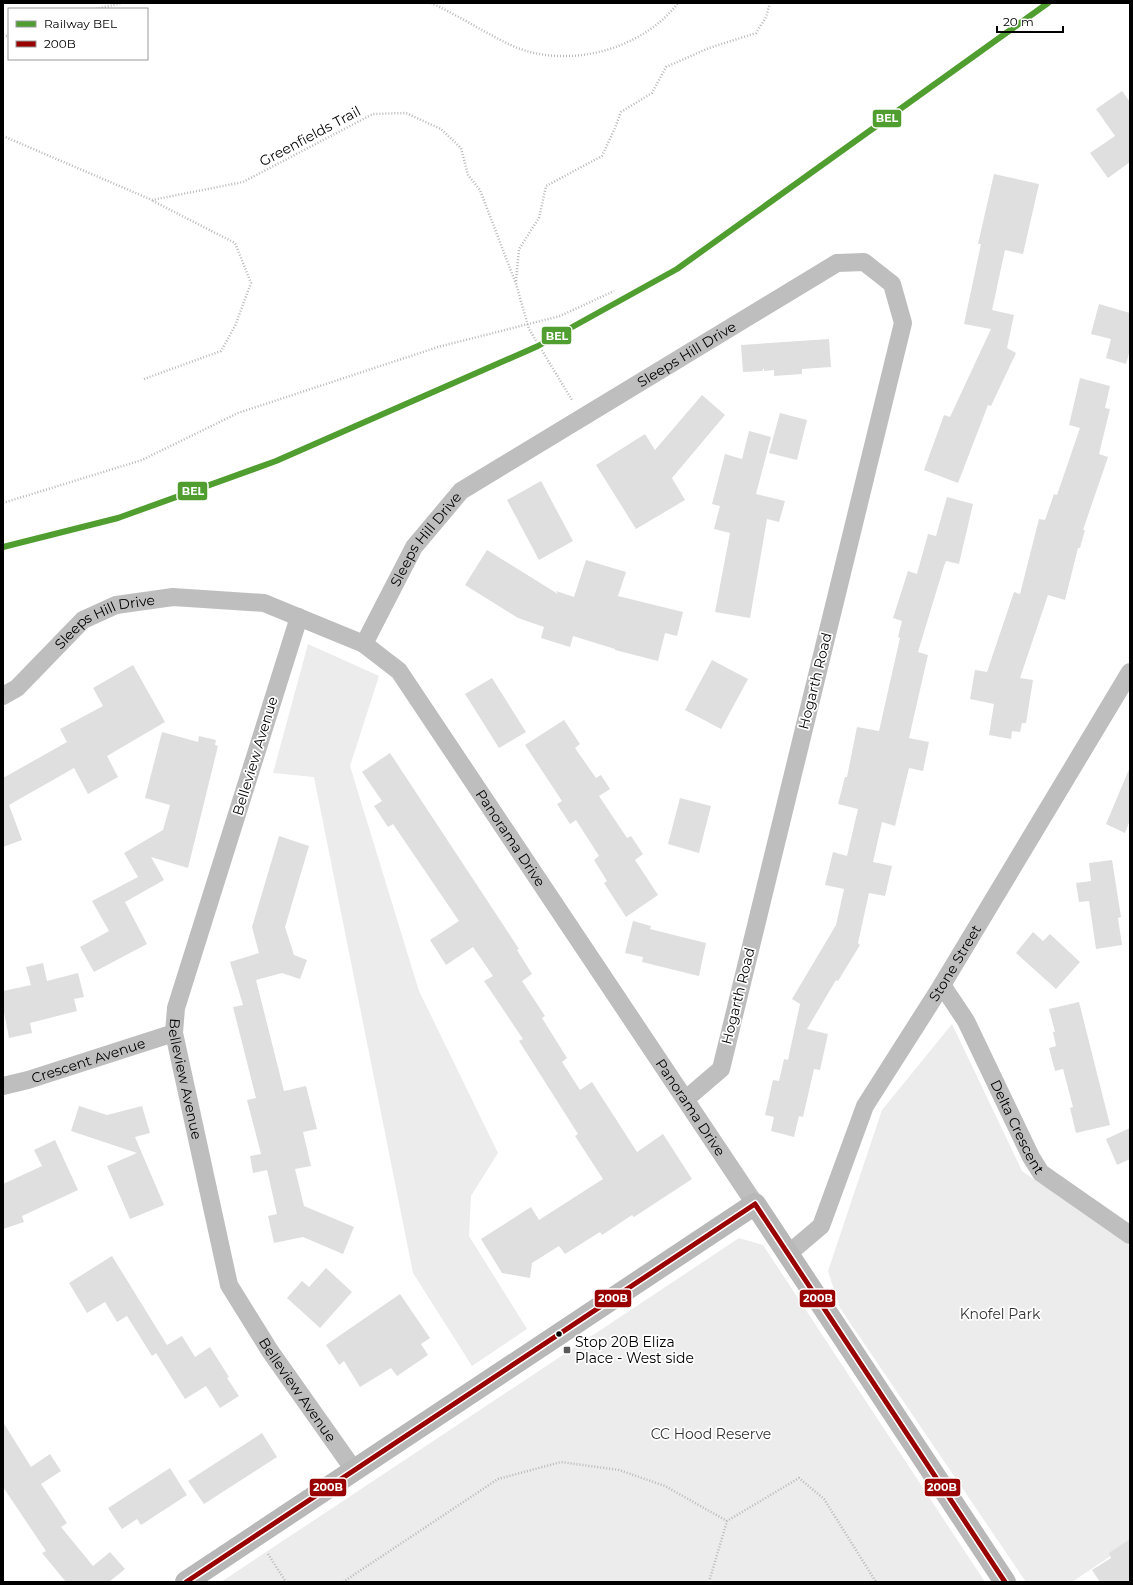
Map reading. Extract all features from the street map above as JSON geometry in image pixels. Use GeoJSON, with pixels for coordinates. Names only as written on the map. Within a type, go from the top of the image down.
{"type":"FeatureCollection","features":[{"type":"Feature","properties":{"kind":"street","name":"Sleeps Hill Drive"},"geometry":{"type":"LineString","coordinates":[[3,696],[17,688],[83,620],[116,605],[173,597],[264,603],[364,644],[414,547],[461,491],[582,416],[837,263],[864,262]]}},
{"type":"Feature","properties":{"kind":"street","name":"Hogarth Road"},"geometry":{"type":"LineString","coordinates":[[686,1099],[721,1069],[903,323],[892,284],[864,262]]}},
{"type":"Feature","properties":{"kind":"street","name":"Belleview Avenue"},"geometry":{"type":"LineString","coordinates":[[299,617],[176,1008],[174,1033],[229,1285],[270,1351],[354,1470]]}},
{"type":"Feature","properties":{"kind":"street","name":"Panorama Drive"},"geometry":{"type":"LineString","coordinates":[[364,644],[399,671],[686,1099],[1005,1582]]}},
{"type":"Feature","properties":{"kind":"street","name":"Stone Street"},"geometry":{"type":"LineString","coordinates":[[788,1254],[821,1226],[865,1106],[942,985],[1130,672]]}},
{"type":"Feature","properties":{"kind":"street","name":"Delta Crescent"},"geometry":{"type":"LineString","coordinates":[[942,985],[966,1021],[1031,1157],[1041,1173],[1130,1236]]}},
{"type":"Feature","properties":{"kind":"street","name":"Crescent Avenue"},"geometry":{"type":"LineString","coordinates":[[3,1086],[28,1080],[174,1033]]}},
{"type":"Feature","properties":{"kind":"street"},"geometry":{"type":"LineString","coordinates":[[186,1582],[755,1204]]}},
{"type":"Feature","properties":{"kind":"path"},"geometry":{"type":"LineString","coordinates":[[100,8],[122,3]]}},
{"type":"Feature","properties":{"kind":"path"},"geometry":{"type":"LineString","coordinates":[[431,3],[516,47],[536,53],[561,56],[598,52],[630,41],[660,21],[678,3]]}},
{"type":"Feature","properties":{"kind":"path"},"geometry":{"type":"LineString","coordinates":[[516,284],[519,250],[539,218],[546,186],[602,156],[616,128],[621,112],[652,93],[666,67],[709,48],[756,33],[766,17],[770,3]]}},
{"type":"Feature","properties":{"kind":"path","name":"Greenfields Trail"},"geometry":{"type":"LineString","coordinates":[[152,200],[244,182],[373,114],[406,113],[441,129],[461,148],[468,175],[480,190],[516,284],[529,330],[582,416]]}},
{"type":"Feature","properties":{"kind":"path"},"geometry":{"type":"LineString","coordinates":[[3,136],[152,200],[235,243],[251,283],[235,326],[220,351],[144,379]]}},
{"type":"Feature","properties":{"kind":"path"},"geometry":{"type":"LineString","coordinates":[[3,503],[142,460],[238,413],[438,347],[560,316],[614,291]]}},
{"type":"Feature","properties":{"kind":"path"},"geometry":{"type":"LineString","coordinates":[[343,1582],[498,1478],[561,1462],[619,1470],[665,1486],[727,1521]]}},
{"type":"Feature","properties":{"kind":"path"},"geometry":{"type":"LineString","coordinates":[[709,1582],[727,1521],[799,1478],[824,1499],[876,1582]]}},
{"type":"Feature","properties":{"kind":"path"},"geometry":{"type":"LineString","coordinates":[[256,1536],[286,1582]]}},
{"type":"Feature","properties":{"kind":"green space"},"geometry":{"type":"Polygon","coordinates":[[[308,644],[379,676],[350,766],[419,991],[498,1153],[471,1196],[469,1236],[527,1329],[472,1366],[413,1273],[314,777],[273,773],[308,644]]]}},
{"type":"Feature","properties":{"kind":"green space","name":"Knofel Park"},"geometry":{"type":"Polygon","coordinates":[[[952,1024],[1022,1171],[1130,1246],[1130,1543],[1072,1582],[1026,1582],[840,1308],[828,1271],[882,1110],[952,1024]]]}},
{"type":"Feature","properties":{"kind":"green space","name":"CC Hood Reserve"},"geometry":{"type":"Polygon","coordinates":[[[739,1238],[763,1245],[985,1582],[221,1582],[739,1238]]]}},
{"type":"Feature","properties":{"kind":"building"},"geometry":{"type":"Polygon","coordinates":[[[1122,91],[1130,102],[1130,162],[1108,178],[1090,153],[1115,136],[1096,109],[1122,91]]]}},
{"type":"Feature","properties":{"kind":"building"},"geometry":{"type":"Polygon","coordinates":[[[994,174],[1039,184],[1023,254],[1005,250],[992,310],[1014,315],[1007,348],[1016,353],[991,406],[988,405],[958,483],[924,470],[944,415],[950,417],[991,329],[964,324],[981,244],[978,244],[994,174]]]}},
{"type":"Feature","properties":{"kind":"building"},"geometry":{"type":"Polygon","coordinates":[[[1099,304],[1130,313],[1130,350],[1126,364],[1106,358],[1111,339],[1091,334],[1099,304]]]}},
{"type":"Feature","properties":{"kind":"building"},"geometry":{"type":"Polygon","coordinates":[[[829,339],[831,367],[802,369],[802,374],[774,376],[774,370],[764,371],[764,368],[762,371],[743,372],[741,345],[829,339]]]}},
{"type":"Feature","properties":{"kind":"building"},"geometry":{"type":"Polygon","coordinates":[[[1080,378],[1110,386],[1105,408],[1110,409],[1099,454],[1108,457],[1083,530],[1085,530],[1080,548],[1078,548],[1065,600],[1048,595],[1020,678],[1033,680],[1026,723],[1022,723],[1020,732],[1012,731],[1011,739],[989,735],[994,704],[970,699],[975,670],[987,672],[1014,592],[1020,594],[1039,519],[1045,520],[1054,494],[1057,495],[1080,428],[1069,425],[1080,378]]]}},
{"type":"Feature","properties":{"kind":"building"},"geometry":{"type":"Polygon","coordinates":[[[702,395],[725,415],[672,478],[685,500],[636,529],[596,465],[645,434],[655,450],[702,395]]]}},
{"type":"Feature","properties":{"kind":"building"},"geometry":{"type":"Polygon","coordinates":[[[780,413],[807,420],[797,460],[769,453],[780,413]]]}},
{"type":"Feature","properties":{"kind":"building"},"geometry":{"type":"Polygon","coordinates":[[[749,431],[771,437],[756,494],[785,501],[779,522],[767,519],[750,618],[715,612],[730,533],[714,529],[720,506],[712,504],[725,454],[742,459],[749,431]]]}},
{"type":"Feature","properties":{"kind":"building"},"geometry":{"type":"Polygon","coordinates":[[[541,481],[573,541],[539,560],[507,500],[541,481]]]}},
{"type":"Feature","properties":{"kind":"building"},"geometry":{"type":"Polygon","coordinates":[[[947,497],[973,504],[959,564],[946,561],[918,652],[928,655],[909,738],[929,742],[923,771],[909,768],[895,826],[882,822],[873,862],[892,866],[885,896],[869,893],[858,943],[860,945],[838,981],[836,980],[807,1029],[828,1034],[820,1070],[814,1069],[803,1117],[799,1116],[794,1137],[771,1131],[774,1117],[765,1115],[773,1080],[779,1081],[784,1059],[788,1060],[800,1004],[792,999],[836,925],[844,889],[825,885],[833,852],[847,856],[858,809],[838,804],[845,777],[847,777],[857,727],[879,731],[900,638],[898,637],[902,621],[893,618],[908,571],[917,574],[928,534],[936,536],[947,497]]]}},
{"type":"Feature","properties":{"kind":"building"},"geometry":{"type":"Polygon","coordinates":[[[487,550],[558,594],[556,591],[574,597],[586,560],[626,572],[618,596],[683,612],[677,636],[665,633],[658,661],[615,650],[573,636],[570,647],[541,638],[544,627],[518,618],[465,585],[487,550]]]}},
{"type":"Feature","properties":{"kind":"building"},"geometry":{"type":"Polygon","coordinates":[[[712,660],[748,679],[721,729],[685,710],[712,660]]]}},
{"type":"Feature","properties":{"kind":"building"},"geometry":{"type":"Polygon","coordinates":[[[133,665],[165,722],[107,756],[118,777],[88,794],[74,768],[9,805],[22,840],[3,847],[3,778],[67,742],[60,729],[103,706],[93,688],[133,665]]]}},
{"type":"Feature","properties":{"kind":"building"},"geometry":{"type":"Polygon","coordinates":[[[492,678],[526,732],[499,748],[465,694],[492,678]]]}},
{"type":"Feature","properties":{"kind":"building"},"geometry":{"type":"Polygon","coordinates":[[[564,720],[580,744],[575,748],[596,778],[601,775],[610,789],[599,796],[627,838],[631,836],[643,854],[635,860],[658,895],[626,917],[604,883],[607,881],[594,860],[599,856],[576,820],[570,824],[557,804],[562,801],[525,745],[564,720]]]}},
{"type":"Feature","properties":{"kind":"building"},"geometry":{"type":"Polygon","coordinates":[[[162,732],[198,742],[199,736],[216,740],[215,745],[218,746],[188,868],[151,857],[164,880],[125,902],[147,944],[94,972],[80,947],[109,931],[92,901],[138,877],[124,853],[163,830],[170,805],[145,798],[162,732]]]}},
{"type":"Feature","properties":{"kind":"building"},"geometry":{"type":"Polygon","coordinates":[[[390,753],[519,949],[517,950],[532,974],[522,981],[545,1016],[542,1018],[567,1058],[562,1062],[580,1090],[592,1082],[637,1152],[663,1134],[692,1179],[634,1217],[632,1215],[602,1235],[600,1232],[565,1254],[559,1246],[532,1263],[530,1278],[502,1273],[481,1239],[531,1207],[539,1220],[603,1179],[575,1136],[578,1134],[519,1041],[523,1039],[484,981],[493,976],[473,947],[446,965],[430,940],[459,921],[393,824],[388,827],[374,806],[382,801],[362,772],[390,753]]]}},
{"type":"Feature","properties":{"kind":"building"},"geometry":{"type":"Polygon","coordinates":[[[1130,767],[1130,820],[1125,833],[1106,824],[1130,767]]]}},
{"type":"Feature","properties":{"kind":"building"},"geometry":{"type":"Polygon","coordinates":[[[680,798],[711,806],[699,853],[668,844],[680,798]]]}},
{"type":"Feature","properties":{"kind":"building"},"geometry":{"type":"Polygon","coordinates":[[[279,836],[309,846],[285,927],[294,955],[307,960],[300,979],[282,973],[256,980],[284,1091],[306,1086],[317,1129],[303,1132],[311,1166],[295,1169],[304,1206],[354,1227],[343,1254],[303,1237],[274,1243],[268,1216],[277,1214],[267,1170],[253,1173],[250,1156],[261,1154],[247,1100],[256,1098],[233,1007],[243,1005],[230,962],[259,953],[252,927],[279,836]]]}},
{"type":"Feature","properties":{"kind":"building"},"geometry":{"type":"Polygon","coordinates":[[[1112,860],[1121,917],[1118,918],[1122,945],[1096,949],[1089,901],[1079,902],[1076,883],[1091,881],[1089,863],[1112,860]]]}},
{"type":"Feature","properties":{"kind":"building"},"geometry":{"type":"Polygon","coordinates":[[[633,921],[651,926],[650,929],[706,943],[699,976],[642,962],[643,957],[625,953],[633,921]]]}},
{"type":"Feature","properties":{"kind":"building"},"geometry":{"type":"Polygon","coordinates":[[[1033,932],[1043,941],[1050,934],[1080,962],[1056,989],[1016,953],[1033,932]]]}},
{"type":"Feature","properties":{"kind":"building"},"geometry":{"type":"Polygon","coordinates":[[[43,963],[47,981],[78,973],[84,997],[74,999],[77,1011],[30,1023],[32,1033],[9,1038],[3,1007],[3,991],[31,985],[26,967],[43,963]]]}},
{"type":"Feature","properties":{"kind":"building"},"geometry":{"type":"Polygon","coordinates":[[[1079,1002],[1110,1125],[1076,1133],[1070,1108],[1073,1107],[1063,1069],[1055,1071],[1049,1048],[1056,1046],[1053,1032],[1055,1032],[1049,1009],[1079,1002]]]}},
{"type":"Feature","properties":{"kind":"building"},"geometry":{"type":"Polygon","coordinates":[[[79,1106],[107,1115],[142,1106],[150,1133],[135,1137],[164,1205],[130,1219],[107,1166],[137,1153],[71,1131],[79,1106]]]}},
{"type":"Feature","properties":{"kind":"building"},"geometry":{"type":"Polygon","coordinates":[[[1130,1128],[1130,1159],[1117,1165],[1106,1139],[1130,1128]]]}},
{"type":"Feature","properties":{"kind":"building"},"geometry":{"type":"Polygon","coordinates":[[[55,1140],[78,1190],[22,1216],[24,1222],[3,1229],[3,1184],[42,1166],[34,1150],[55,1140]]]}},
{"type":"Feature","properties":{"kind":"building"},"geometry":{"type":"Polygon","coordinates":[[[112,1256],[167,1345],[182,1336],[195,1357],[210,1347],[239,1396],[220,1408],[206,1386],[185,1399],[156,1353],[152,1356],[127,1316],[117,1322],[105,1302],[87,1313],[69,1283],[112,1256]]]}},
{"type":"Feature","properties":{"kind":"building"},"geometry":{"type":"Polygon","coordinates":[[[326,1268],[352,1292],[320,1328],[287,1298],[302,1281],[309,1287],[326,1268]]]}},
{"type":"Feature","properties":{"kind":"building"},"geometry":{"type":"Polygon","coordinates":[[[400,1294],[430,1338],[421,1344],[428,1355],[397,1376],[391,1368],[360,1387],[344,1361],[339,1365],[326,1345],[400,1294]]]}},
{"type":"Feature","properties":{"kind":"building"},"geometry":{"type":"Polygon","coordinates":[[[3,1422],[31,1467],[50,1454],[61,1471],[41,1484],[67,1523],[61,1527],[93,1566],[110,1552],[125,1569],[109,1582],[66,1582],[42,1553],[46,1551],[3,1487],[3,1422]]]}},
{"type":"Feature","properties":{"kind":"building"},"geometry":{"type":"Polygon","coordinates":[[[262,1433],[277,1457],[204,1504],[188,1481],[262,1433]]]}},
{"type":"Feature","properties":{"kind":"building"},"geometry":{"type":"Polygon","coordinates":[[[170,1468],[187,1495],[141,1525],[137,1519],[122,1529],[108,1508],[170,1468]]]}},
{"type":"Feature","properties":{"kind":"building"},"geometry":{"type":"Polygon","coordinates":[[[1130,1539],[1130,1582],[1100,1582],[1092,1570],[1111,1558],[1109,1553],[1130,1539]]]}},
{"type":"Feature","properties":{"kind":"rail line","name":"BEL"},"geometry":{"type":"LineString","coordinates":[[3,547],[118,518],[276,461],[538,346],[677,269],[1048,3]]}},
{"type":"Feature","properties":{"kind":"transit line","name":"200B"},"geometry":{"type":"LineString","coordinates":[[755,1204],[1005,1582]]}},
{"type":"Feature","properties":{"kind":"transit line","name":"200B"},"geometry":{"type":"LineString","coordinates":[[186,1582],[755,1204]]}},
{"type":"Feature","properties":{"kind":"place","name":"Stop 20B Eliza Place - West side"},"geometry":{"type":"Point","coordinates":[567,1350]}}]}
